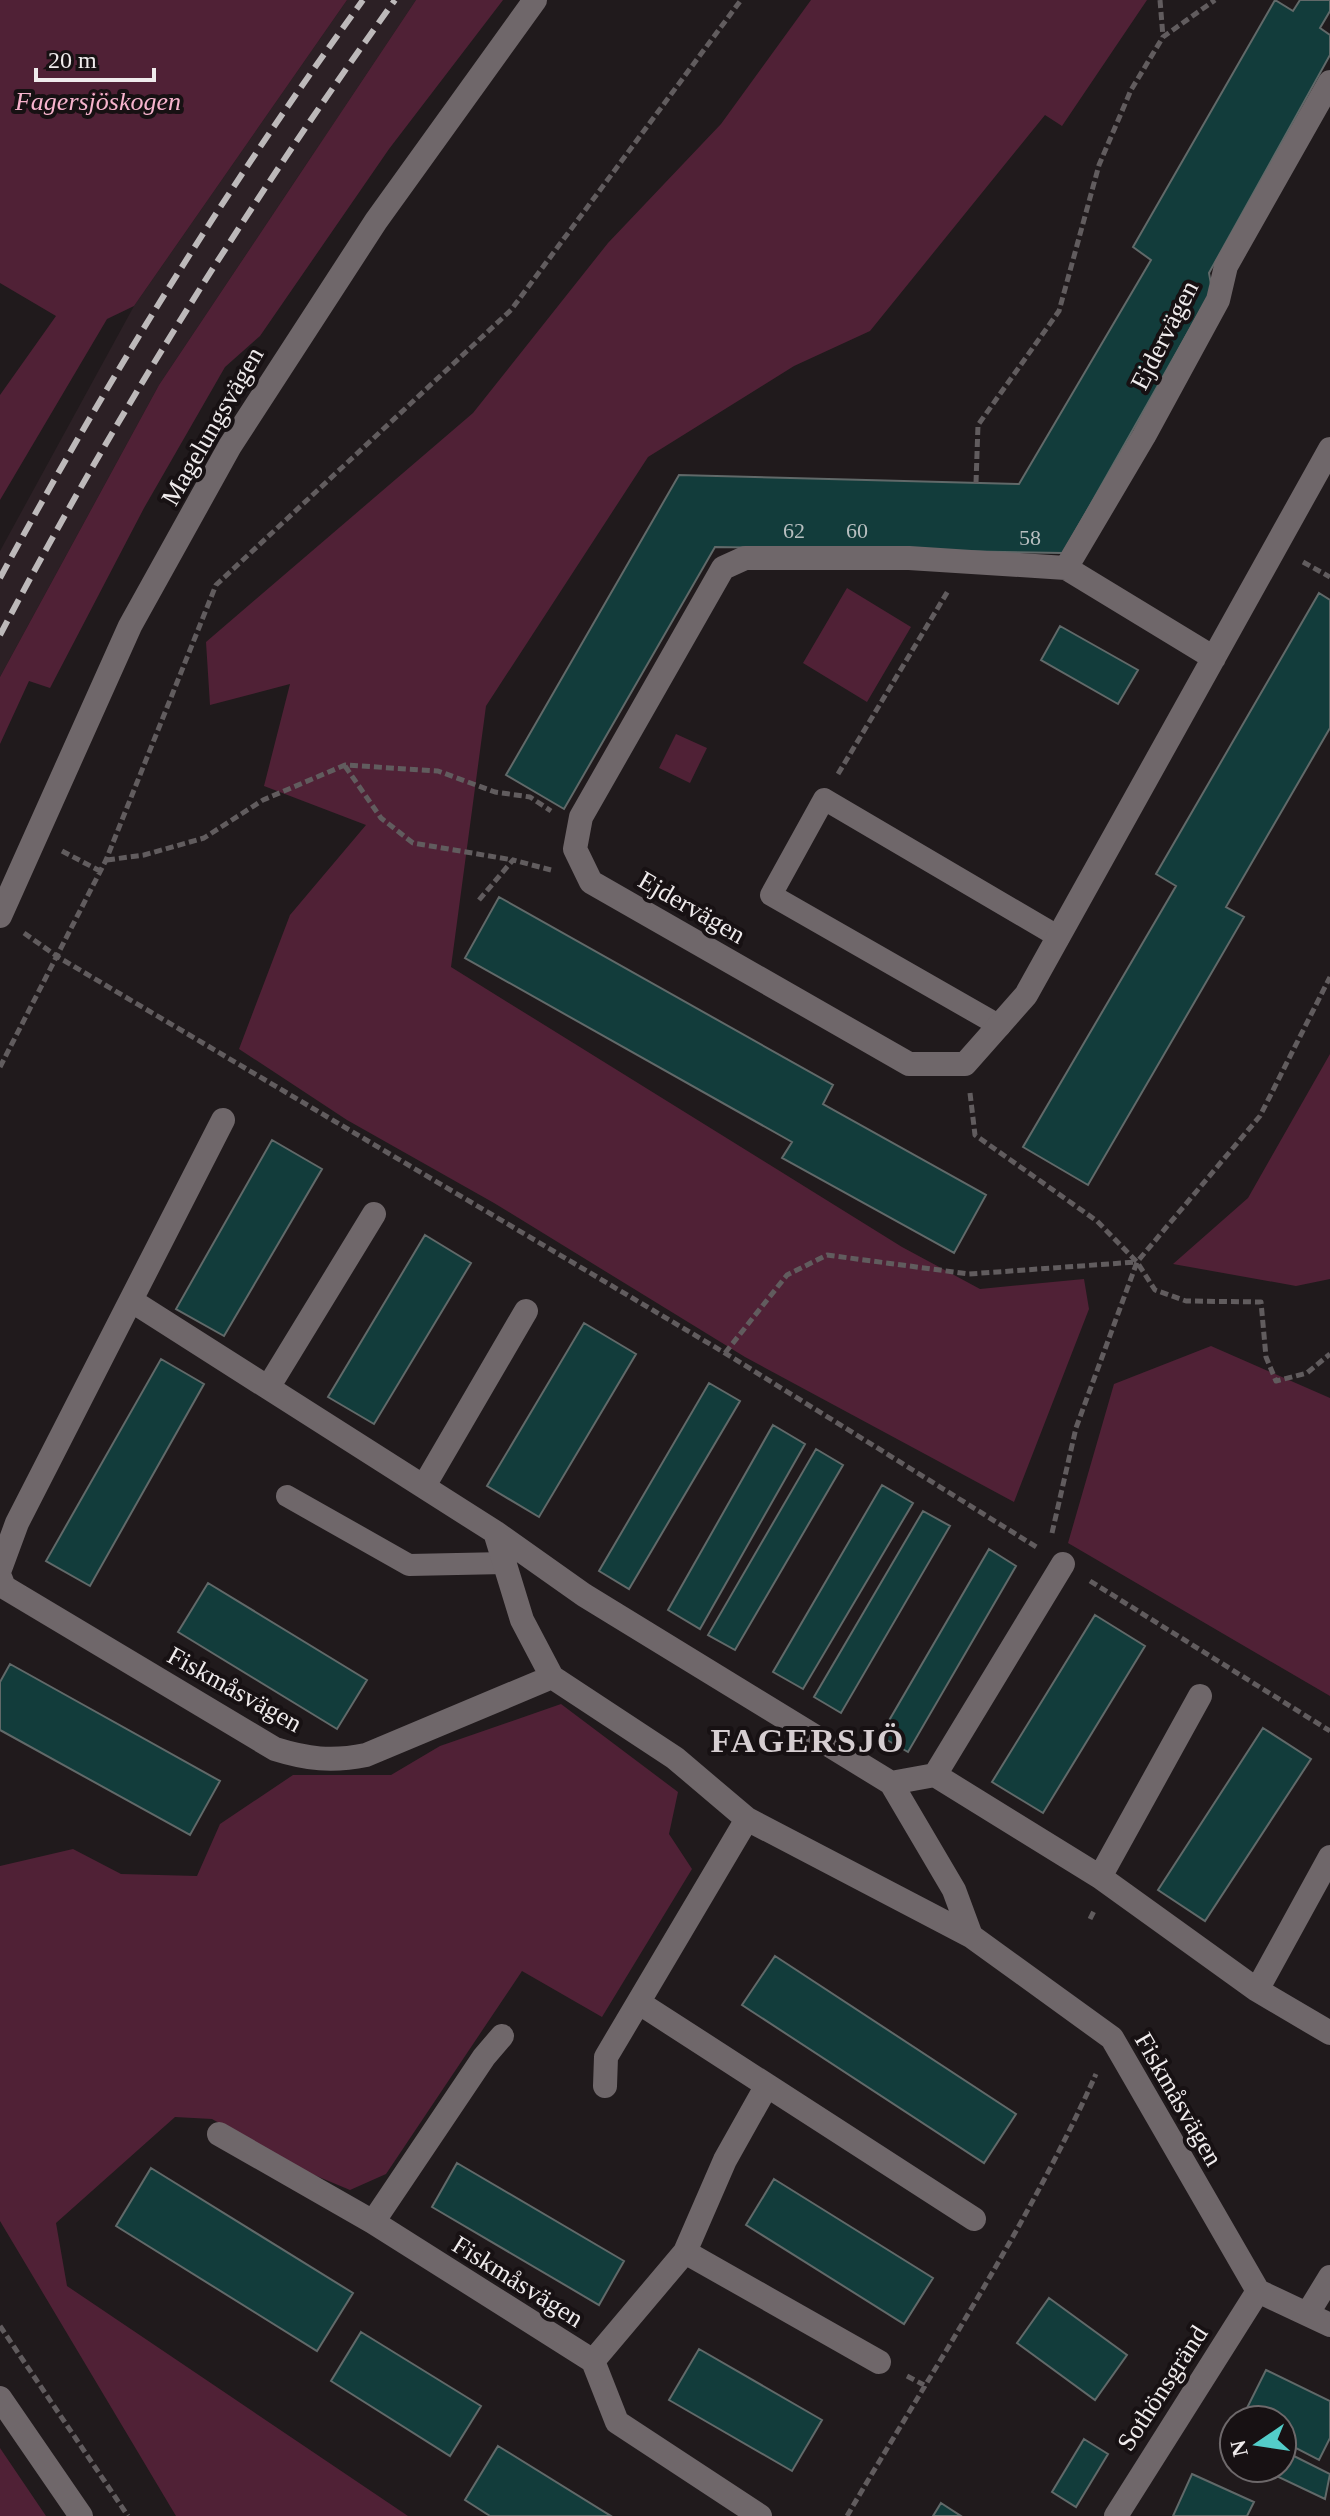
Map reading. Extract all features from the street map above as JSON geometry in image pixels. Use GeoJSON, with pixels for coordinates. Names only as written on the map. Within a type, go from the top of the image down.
{"type":"FeatureCollection","features":[{"type":"Feature","properties":{"kind":"street","name":"Magelungsvägen"},"geometry":{"type":"LineString","coordinates":[[6,920],[130,626],[230,446],[376,221],[535,0]]}},
{"type":"Feature","properties":{"kind":"street","name":"Ejdervägen"},"geometry":{"type":"LineString","coordinates":[[1066,568],[1218,300],[1226,266],[1330,82]]}},
{"type":"Feature","properties":{"kind":"street"},"geometry":{"type":"LineString","coordinates":[[965,1064],[1026,995],[1330,449]]}},
{"type":"Feature","properties":{"kind":"street"},"geometry":{"type":"LineString","coordinates":[[577,839],[581,817],[723,568],[745,558],[967,561],[1066,568],[1214,658]]}},
{"type":"Feature","properties":{"kind":"street","name":"Ejdervägen"},"geometry":{"type":"LineString","coordinates":[[577,839],[591,882],[909,1064],[965,1064]]}},
{"type":"Feature","properties":{"kind":"street"},"geometry":{"type":"LineString","coordinates":[[0,1569],[17,1523],[223,1120]]}},
{"type":"Feature","properties":{"kind":"street"},"geometry":{"type":"LineString","coordinates":[[269,1386],[374,1214]]}},
{"type":"Feature","properties":{"kind":"street"},"geometry":{"type":"LineString","coordinates":[[132,1301],[495,1532],[584,1595],[891,1783],[954,1890],[971,1936]]}},
{"type":"Feature","properties":{"kind":"street"},"geometry":{"type":"LineString","coordinates":[[424,1486],[526,1311]]}},
{"type":"Feature","properties":{"kind":"street","name":"Fiskmåsvägen"},"geometry":{"type":"LineString","coordinates":[[495,1532],[522,1620],[552,1677],[675,1758],[747,1819],[971,1936],[1112,2038],[1258,2291]]}},
{"type":"Feature","properties":{"kind":"street"},"geometry":{"type":"LineString","coordinates":[[935,1775],[1056,1559]]}},
{"type":"Feature","properties":{"kind":"street","name":"Fiskmåsvägen"},"geometry":{"type":"LineString","coordinates":[[0,1577],[4,1587],[275,1749],[306,1759],[337,1761],[366,1755],[552,1677]]}},
{"type":"Feature","properties":{"kind":"street"},"geometry":{"type":"LineString","coordinates":[[1100,1877],[1200,1696]]}},
{"type":"Feature","properties":{"kind":"street"},"geometry":{"type":"LineString","coordinates":[[891,1783],[935,1775],[1100,1877],[1257,1990],[1330,2033]]}},
{"type":"Feature","properties":{"kind":"street"},"geometry":{"type":"LineString","coordinates":[[605,2086],[606,2057],[641,2004],[747,1819]]}},
{"type":"Feature","properties":{"kind":"street"},"geometry":{"type":"LineString","coordinates":[[1257,1990],[1330,1857]]}},
{"type":"Feature","properties":{"kind":"street"},"geometry":{"type":"LineString","coordinates":[[641,2004],[974,2219]]}},
{"type":"Feature","properties":{"kind":"street"},"geometry":{"type":"LineString","coordinates":[[373,2222],[484,2057],[502,2036]]}},
{"type":"Feature","properties":{"kind":"street","name":"Fiskmåsvägen"},"geometry":{"type":"LineString","coordinates":[[593,2361],[685,2252],[725,2160],[766,2087]]}},
{"type":"Feature","properties":{"kind":"street","name":"Fiskmåsvägen"},"geometry":{"type":"LineString","coordinates":[[219,2134],[373,2222],[593,2361],[617,2422],[760,2516]]}},
{"type":"Feature","properties":{"kind":"street"},"geometry":{"type":"LineString","coordinates":[[685,2252],[879,2362]]}},
{"type":"Feature","properties":{"kind":"street"},"geometry":{"type":"LineString","coordinates":[[1258,2291],[1319,2319],[1330,2277]]}},
{"type":"Feature","properties":{"kind":"street","name":"Sothönsgränd"},"geometry":{"type":"LineString","coordinates":[[1116,2516],[1258,2291]]}},
{"type":"Feature","properties":{"kind":"street"},"geometry":{"type":"LineString","coordinates":[[0,2398],[81,2516]]}},
{"type":"Feature","properties":{"kind":"lane"},"geometry":{"type":"LineString","coordinates":[[1000,1026],[771,895],[824,799],[1059,937]]}},
{"type":"Feature","properties":{"kind":"lane"},"geometry":{"type":"LineString","coordinates":[[287,1496],[409,1565],[505,1563]]}},
{"type":"Feature","properties":{"kind":"path"},"geometry":{"type":"LineString","coordinates":[[0,1067],[106,860],[216,585],[511,310],[741,0]]}},
{"type":"Feature","properties":{"kind":"path"},"geometry":{"type":"LineString","coordinates":[[1160,0],[1163,37]]}},
{"type":"Feature","properties":{"kind":"path"},"geometry":{"type":"LineString","coordinates":[[976,483],[978,425],[1059,311],[1099,165],[1131,90],[1163,37],[1215,0]]}},
{"type":"Feature","properties":{"kind":"path"},"geometry":{"type":"LineString","coordinates":[[824,799],[914,644],[967,561]]}},
{"type":"Feature","properties":{"kind":"path"},"geometry":{"type":"LineString","coordinates":[[106,860],[144,855],[204,838],[263,800],[345,765],[438,771],[495,792],[530,797],[577,839],[558,871],[413,843],[381,818],[345,765]]}},
{"type":"Feature","properties":{"kind":"path"},"geometry":{"type":"LineString","coordinates":[[479,900],[513,860]]}},
{"type":"Feature","properties":{"kind":"path"},"geometry":{"type":"LineString","coordinates":[[6,920],[58,957],[725,1353],[1330,1731]]}},
{"type":"Feature","properties":{"kind":"path"},"geometry":{"type":"LineString","coordinates":[[1056,1559],[1076,1428],[1137,1262],[1260,1116],[1330,977]]}},
{"type":"Feature","properties":{"kind":"path"},"geometry":{"type":"LineString","coordinates":[[965,1064],[975,1135],[1097,1221],[1137,1262],[1155,1290],[1186,1301],[1261,1302],[1266,1357],[1276,1381],[1307,1373],[1330,1354]]}},
{"type":"Feature","properties":{"kind":"path"},"geometry":{"type":"LineString","coordinates":[[725,1353],[787,1275],[827,1255],[969,1274],[1137,1262]]}},
{"type":"Feature","properties":{"kind":"path"},"geometry":{"type":"LineString","coordinates":[[847,2516],[1076,2119]]}},
{"type":"Feature","properties":{"kind":"path"},"geometry":{"type":"LineString","coordinates":[[0,2326],[128,2516]]}},
{"type":"Feature","properties":{"kind":"shaded area"},"geometry":{"type":"Polygon","coordinates":[[[347,0],[416,0],[159,385],[0,677],[0,551],[134,306],[347,0]]]}},
{"type":"Feature","properties":{"kind":"green space","name":"Fagersjöskogen"},"geometry":{"type":"Polygon","coordinates":[[[0,0],[347,0],[134,306],[107,319],[0,500],[0,395],[56,316],[0,283],[0,0]]]}},
{"type":"Feature","properties":{"kind":"green space"},"geometry":{"type":"Polygon","coordinates":[[[416,0],[503,0],[389,149],[260,336],[225,367],[144,508],[50,688],[29,681],[0,744],[0,677],[159,385],[416,0]]]}},
{"type":"Feature","properties":{"kind":"green space"},"geometry":{"type":"Polygon","coordinates":[[[811,0],[1147,0],[1062,126],[1045,115],[870,331],[794,366],[648,457],[486,706],[451,967],[902,1247],[980,1289],[1084,1279],[1089,1309],[1014,1502],[745,1357],[494,1203],[347,1120],[239,1049],[290,915],[366,825],[264,786],[290,684],[210,705],[206,642],[473,413],[608,243],[721,124],[811,0]]]}},
{"type":"Feature","properties":{"kind":"green space"},"geometry":{"type":"Polygon","coordinates":[[[847,588],[911,627],[867,702],[803,663],[847,588]]]}},
{"type":"Feature","properties":{"kind":"green space"},"geometry":{"type":"Polygon","coordinates":[[[676,734],[707,748],[690,783],[659,768],[676,734]]]}},
{"type":"Feature","properties":{"kind":"green space"},"geometry":{"type":"Polygon","coordinates":[[[1330,1054],[1330,1279],[1296,1286],[1173,1264],[1248,1198],[1330,1054]]]}},
{"type":"Feature","properties":{"kind":"green space"},"geometry":{"type":"Polygon","coordinates":[[[1211,1346],[1330,1398],[1330,1696],[1068,1543],[1114,1384],[1211,1346]]]}},
{"type":"Feature","properties":{"kind":"green space"},"geometry":{"type":"Polygon","coordinates":[[[561,1704],[678,1792],[669,1834],[692,1869],[602,2017],[522,1971],[386,2174],[350,2190],[307,2172],[212,2119],[175,2117],[56,2223],[67,2286],[408,2516],[176,2516],[0,2221],[0,1866],[73,1849],[121,1874],[197,1876],[220,1824],[293,1775],[391,1775],[440,1746],[561,1704]]]}},
{"type":"Feature","properties":{"kind":"green space"},"geometry":{"type":"Polygon","coordinates":[[[0,2448],[46,2516],[0,2516],[0,2448]]]}},
{"type":"Feature","properties":{"kind":"building"},"geometry":{"type":"Polygon","coordinates":[[[1275,0],[1293,11],[1300,0],[1330,0],[1330,11],[1320,28],[1330,35],[1330,55],[1209,273],[1212,290],[1063,553],[715,547],[564,809],[506,775],[679,475],[1019,484],[1151,260],[1133,247],[1275,0]]]}},
{"type":"Feature","properties":{"kind":"building"},"geometry":{"type":"Polygon","coordinates":[[[1319,593],[1330,600],[1330,728],[1226,907],[1244,917],[1088,1185],[1023,1147],[1176,886],[1156,874],[1319,593]]]}},
{"type":"Feature","properties":{"kind":"building"},"geometry":{"type":"Polygon","coordinates":[[[1060,626],[1138,670],[1118,704],[1041,660],[1060,626]]]}},
{"type":"Feature","properties":{"kind":"building"},"geometry":{"type":"Polygon","coordinates":[[[499,897],[833,1085],[823,1104],[986,1195],[954,1253],[782,1158],[792,1142],[465,958],[499,897]]]}},
{"type":"Feature","properties":{"kind":"building"},"geometry":{"type":"Polygon","coordinates":[[[272,1140],[322,1169],[224,1336],[176,1309],[272,1140]]]}},
{"type":"Feature","properties":{"kind":"building"},"geometry":{"type":"Polygon","coordinates":[[[425,1235],[471,1263],[374,1424],[328,1397],[425,1235]]]}},
{"type":"Feature","properties":{"kind":"building"},"geometry":{"type":"Polygon","coordinates":[[[584,1323],[636,1354],[539,1517],[487,1486],[584,1323]]]}},
{"type":"Feature","properties":{"kind":"building"},"geometry":{"type":"Polygon","coordinates":[[[161,1359],[204,1384],[90,1586],[46,1561],[161,1359]]]}},
{"type":"Feature","properties":{"kind":"building"},"geometry":{"type":"Polygon","coordinates":[[[709,1383],[740,1401],[629,1589],[599,1571],[709,1383]]]}},
{"type":"Feature","properties":{"kind":"building"},"geometry":{"type":"Polygon","coordinates":[[[773,1425],[805,1444],[700,1629],[668,1610],[773,1425]]]}},
{"type":"Feature","properties":{"kind":"building"},"geometry":{"type":"Polygon","coordinates":[[[816,1449],[843,1465],[735,1650],[708,1635],[816,1449]]]}},
{"type":"Feature","properties":{"kind":"building"},"geometry":{"type":"Polygon","coordinates":[[[882,1485],[913,1503],[803,1689],[773,1672],[882,1485]]]}},
{"type":"Feature","properties":{"kind":"building"},"geometry":{"type":"Polygon","coordinates":[[[923,1511],[950,1526],[841,1713],[814,1697],[923,1511]]]}},
{"type":"Feature","properties":{"kind":"building"},"geometry":{"type":"Polygon","coordinates":[[[989,1549],[1016,1566],[908,1752],[880,1736],[989,1549]]]}},
{"type":"Feature","properties":{"kind":"building"},"geometry":{"type":"Polygon","coordinates":[[[208,1583],[367,1680],[337,1729],[178,1632],[208,1583]]]}},
{"type":"Feature","properties":{"kind":"building"},"geometry":{"type":"Polygon","coordinates":[[[1095,1615],[1145,1646],[1043,1813],[992,1782],[1095,1615]]]}},
{"type":"Feature","properties":{"kind":"building"},"geometry":{"type":"Polygon","coordinates":[[[10,1664],[220,1781],[190,1835],[0,1730],[0,1682],[10,1664]]]}},
{"type":"Feature","properties":{"kind":"building"},"geometry":{"type":"Polygon","coordinates":[[[1263,1728],[1311,1759],[1205,1921],[1158,1890],[1263,1728]]]}},
{"type":"Feature","properties":{"kind":"building"},"geometry":{"type":"Polygon","coordinates":[[[775,1956],[1016,2114],[984,2163],[742,2005],[775,1956]]]}},
{"type":"Feature","properties":{"kind":"building"},"geometry":{"type":"Polygon","coordinates":[[[457,2163],[624,2261],[599,2305],[432,2207],[457,2163]]]}},
{"type":"Feature","properties":{"kind":"building"},"geometry":{"type":"Polygon","coordinates":[[[151,2168],[353,2293],[317,2351],[116,2226],[151,2168]]]}},
{"type":"Feature","properties":{"kind":"building"},"geometry":{"type":"Polygon","coordinates":[[[774,2179],[933,2278],[904,2324],[746,2225],[774,2179]]]}},
{"type":"Feature","properties":{"kind":"building"},"geometry":{"type":"Polygon","coordinates":[[[1049,2298],[1127,2355],[1095,2400],[1017,2343],[1049,2298]]]}},
{"type":"Feature","properties":{"kind":"building"},"geometry":{"type":"Polygon","coordinates":[[[361,2332],[481,2406],[450,2456],[331,2381],[361,2332]]]}},
{"type":"Feature","properties":{"kind":"building"},"geometry":{"type":"Polygon","coordinates":[[[699,2349],[822,2420],[792,2471],[669,2400],[699,2349]]]}},
{"type":"Feature","properties":{"kind":"building"},"geometry":{"type":"Polygon","coordinates":[[[1266,2370],[1330,2401],[1330,2438],[1319,2460],[1298,2449],[1298,2404],[1249,2404],[1266,2370]]]}},
{"type":"Feature","properties":{"kind":"building"},"geometry":{"type":"Polygon","coordinates":[[[1084,2439],[1108,2454],[1076,2507],[1052,2492],[1084,2439]]]}},
{"type":"Feature","properties":{"kind":"building"},"geometry":{"type":"Polygon","coordinates":[[[498,2446],[611,2516],[490,2516],[465,2500],[498,2446]]]}},
{"type":"Feature","properties":{"kind":"building"},"geometry":{"type":"Polygon","coordinates":[[[1298,2458],[1330,2474],[1325,2499],[1293,2484],[1298,2484],[1298,2458]]]}},
{"type":"Feature","properties":{"kind":"building"},"geometry":{"type":"Polygon","coordinates":[[[1192,2474],[1254,2502],[1247,2516],[1173,2516],[1192,2474]]]}},
{"type":"Feature","properties":{"kind":"building"},"geometry":{"type":"Polygon","coordinates":[[[941,2503],[961,2516],[933,2516],[941,2503]]]}},
{"type":"Feature","properties":{"kind":"railway"},"geometry":{"type":"LineString","coordinates":[[0,578],[83,429],[172,283],[265,140],[363,0]]}},
{"type":"Feature","properties":{"kind":"railway"},"geometry":{"type":"LineString","coordinates":[[0,635],[90,471],[186,311],[288,154],[395,0]]}},
{"type":"Feature","properties":{"kind":"district","name":"FAGERSJÖ"},"geometry":{"type":"Point","coordinates":[808,1740]}}]}
